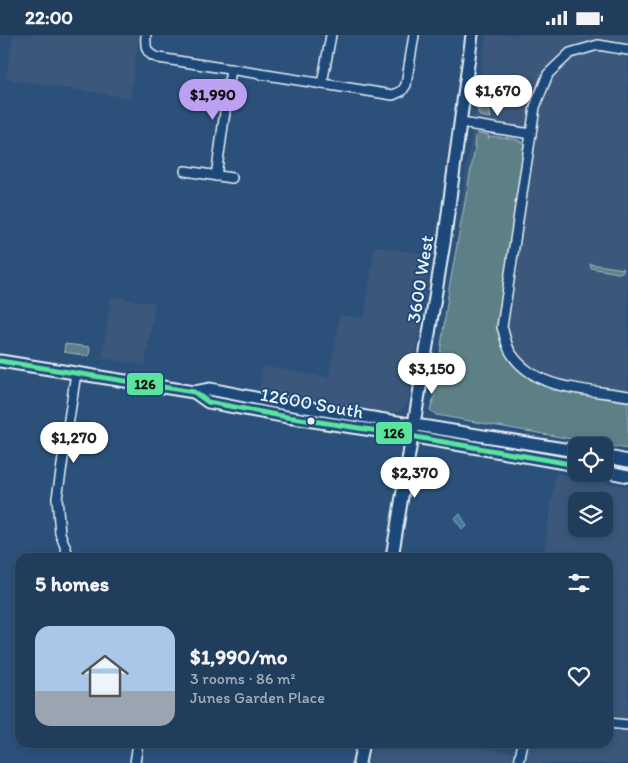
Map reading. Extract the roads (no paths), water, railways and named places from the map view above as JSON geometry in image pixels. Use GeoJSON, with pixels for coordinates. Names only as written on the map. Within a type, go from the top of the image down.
{"type":"FeatureCollection","features":[{"type":"Feature","properties":{"kind":"main road","name":"3600 West"},"geometry":{"type":"LineString","coordinates":[[393,553],[444,243],[472,35]]}},
{"type":"Feature","properties":{"kind":"main road","name":"12600 South"},"geometry":{"type":"LineString","coordinates":[[0,361],[194,392],[210,389],[276,402],[568,450]]}},
{"type":"Feature","properties":{"kind":"main road","name":"12600 South"},"geometry":{"type":"LineString","coordinates":[[194,392],[208,402],[568,464]]}},
{"type":"Feature","properties":{"kind":"main road"},"geometry":{"type":"LineString","coordinates":[[613,458],[628,461]]}},
{"type":"Feature","properties":{"kind":"main road"},"geometry":{"type":"LineString","coordinates":[[613,472],[628,475]]}},
{"type":"Feature","properties":{"kind":"main road"},"geometry":{"type":"LineString","coordinates":[[359,763],[362,748]]}},
{"type":"Feature","properties":{"kind":"street"},"geometry":{"type":"LineString","coordinates":[[146,35],[145,44],[148,53],[159,58],[389,95],[399,93],[404,89],[414,35]]}},
{"type":"Feature","properties":{"kind":"street"},"geometry":{"type":"LineString","coordinates":[[322,84],[330,35]]}},
{"type":"Feature","properties":{"kind":"street"},"geometry":{"type":"LineString","coordinates":[[628,50],[598,45],[570,53],[548,74],[535,107],[502,327],[510,353],[529,373],[556,385],[628,396]]}},
{"type":"Feature","properties":{"kind":"street"},"geometry":{"type":"LineString","coordinates":[[216,176],[231,69]]}},
{"type":"Feature","properties":{"kind":"street"},"geometry":{"type":"LineString","coordinates":[[461,123],[531,134]]}},
{"type":"Feature","properties":{"kind":"street"},"geometry":{"type":"LineString","coordinates":[[185,171],[232,178]]}},
{"type":"Feature","properties":{"kind":"street"},"geometry":{"type":"LineString","coordinates":[[67,553],[60,533],[57,498],[76,373]]}},
{"type":"Feature","properties":{"kind":"street"},"geometry":{"type":"LineString","coordinates":[[613,724],[628,725]]}},
{"type":"Feature","properties":{"kind":"street"},"geometry":{"type":"LineString","coordinates":[[135,763],[137,748]]}},
{"type":"Feature","properties":{"kind":"street"},"geometry":{"type":"LineString","coordinates":[[518,763],[522,748]]}}]}
